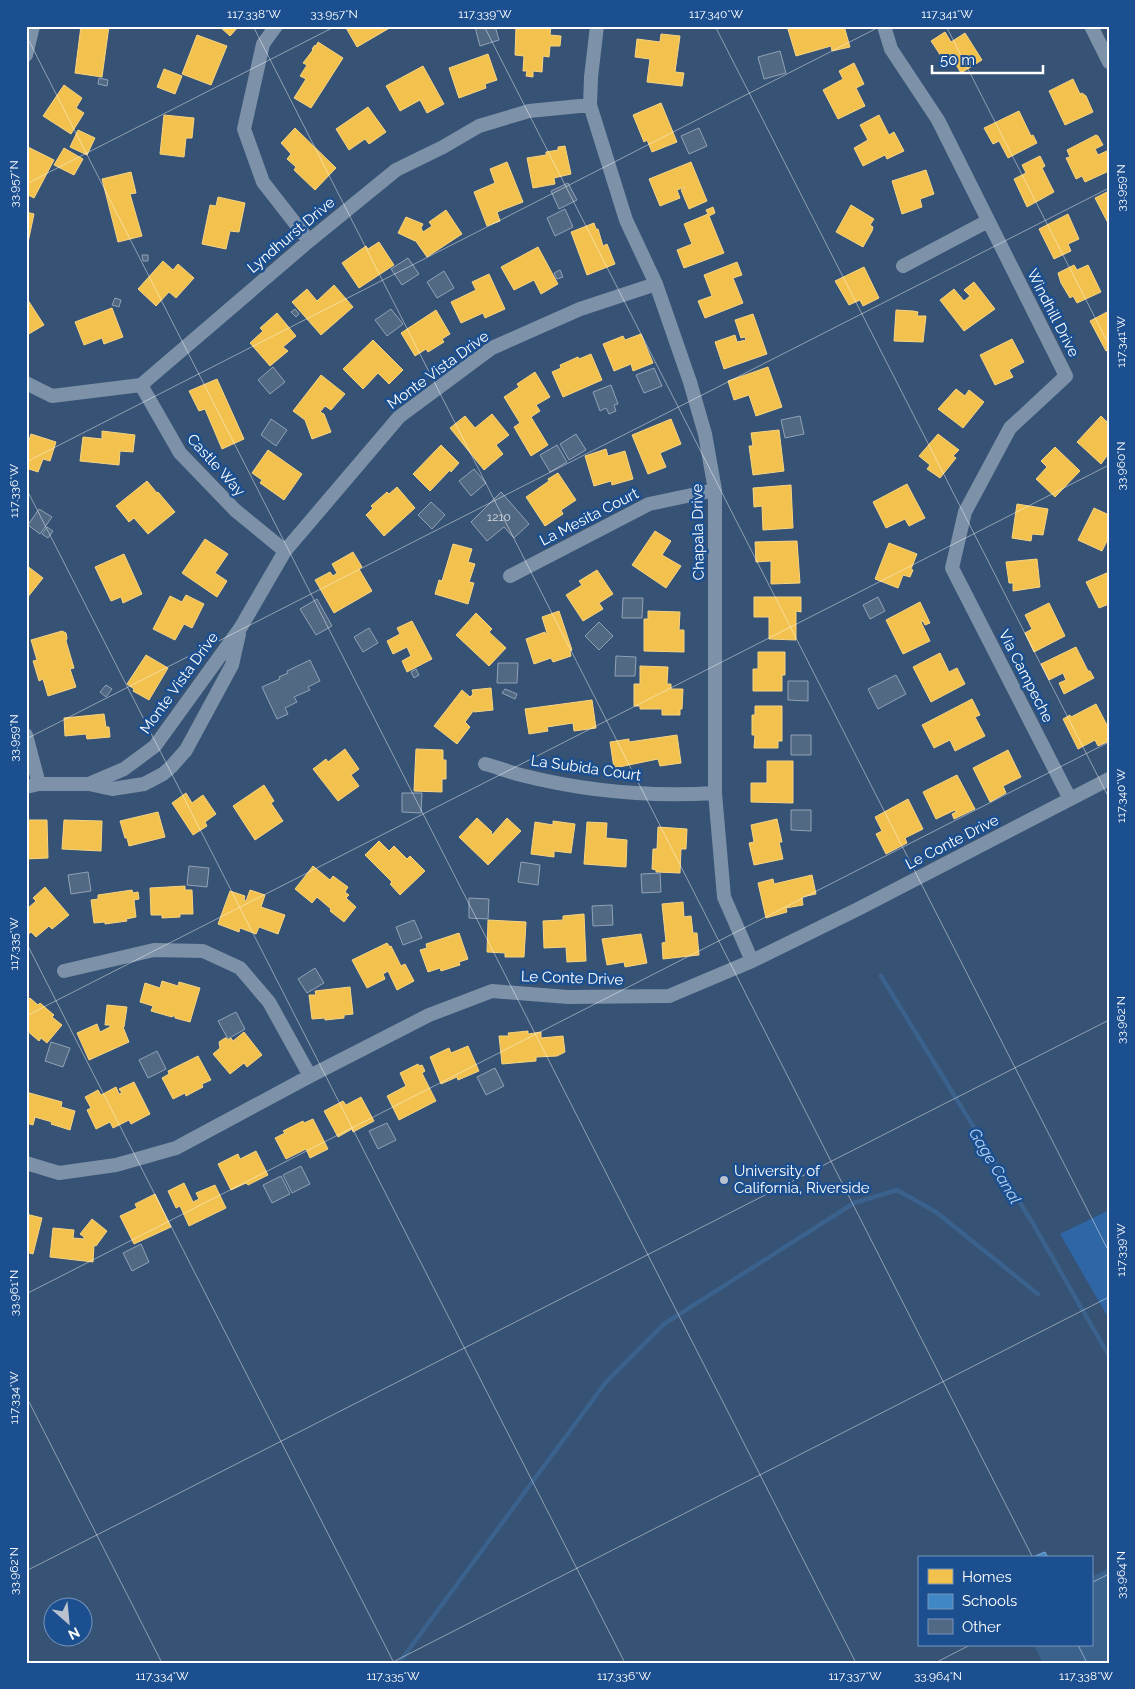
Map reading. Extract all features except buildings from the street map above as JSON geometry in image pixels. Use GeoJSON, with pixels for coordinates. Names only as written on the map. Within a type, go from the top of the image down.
{"type":"FeatureCollection","features":[{"type":"Feature","properties":{"kind":"street"},"geometry":{"type":"LineString","coordinates":[[26,55],[34,26]]}},
{"type":"Feature","properties":{"kind":"street"},"geometry":{"type":"LineString","coordinates":[[276,26],[263,44],[244,129],[263,182],[309,241]]}},
{"type":"Feature","properties":{"kind":"street","name":"Chapala Drive"},"geometry":{"type":"LineString","coordinates":[[597,26],[591,77],[590,106],[626,220],[656,284],[690,382],[705,434],[715,490],[715,793],[724,897],[752,961]]}},
{"type":"Feature","properties":{"kind":"street","name":"Windhill Drive"},"geometry":{"type":"LineString","coordinates":[[884,26],[891,49],[938,120],[1066,376],[1010,428],[965,512],[952,568]]}},
{"type":"Feature","properties":{"kind":"street"},"geometry":{"type":"LineString","coordinates":[[1091,26],[1109,62]]}},
{"type":"Feature","properties":{"kind":"street","name":"Lyndhurst Drive"},"geometry":{"type":"LineString","coordinates":[[141,385],[309,241],[396,170],[479,126],[529,111],[590,106]]}},
{"type":"Feature","properties":{"kind":"street"},"geometry":{"type":"LineString","coordinates":[[903,266],[988,221]]}},
{"type":"Feature","properties":{"kind":"street","name":"Monte Vista Drive"},"geometry":{"type":"LineString","coordinates":[[88,784],[124,768],[155,746],[241,627],[286,551],[398,416],[492,348],[580,309],[656,284]]}},
{"type":"Feature","properties":{"kind":"street"},"geometry":{"type":"LineString","coordinates":[[26,383],[52,396],[141,385]]}},
{"type":"Feature","properties":{"kind":"street","name":"Castle Way"},"geometry":{"type":"LineString","coordinates":[[141,385],[180,453],[235,510],[286,551]]}},
{"type":"Feature","properties":{"kind":"street","name":"La Mesita Court"},"geometry":{"type":"LineString","coordinates":[[510,576],[650,504],[715,490]]}},
{"type":"Feature","properties":{"kind":"street","name":"Via Campeche"},"geometry":{"type":"LineString","coordinates":[[952,568],[1070,799]]}},
{"type":"Feature","properties":{"kind":"street","name":"Monte Vista Drive"},"geometry":{"type":"LineString","coordinates":[[33,785],[88,784],[112,789],[144,784],[163,774],[186,750],[232,665],[241,627]]}},
{"type":"Feature","properties":{"kind":"street"},"geometry":{"type":"LineString","coordinates":[[26,735],[33,785]]}},
{"type":"Feature","properties":{"kind":"street","name":"La Subida Court"},"geometry":{"type":"LineString","coordinates":[[485,764],[527,776],[616,792],[683,795],[715,793]]}},
{"type":"Feature","properties":{"kind":"street","name":"Le Conte Drive"},"geometry":{"type":"LineString","coordinates":[[26,1163],[59,1173],[116,1165],[176,1148],[429,1015],[492,991],[568,997],[669,996],[752,961],[860,908],[1109,779]]}},
{"type":"Feature","properties":{"kind":"street"},"geometry":{"type":"LineString","coordinates":[[64,971],[154,950],[203,952],[240,968],[269,1002],[310,1076]]}},
{"type":"Feature","properties":{"kind":"shaded area"},"geometry":{"type":"Polygon","coordinates":[[[1109,1210],[1109,1319],[1060,1234],[1109,1210]]]}},
{"type":"Feature","properties":{"kind":"shaded area"},"geometry":{"type":"Polygon","coordinates":[[[1109,1568],[1109,1663],[1043,1663],[1034,1646],[1092,1646],[1092,1576],[1109,1568]]]}},
{"type":"Feature","properties":{"kind":"waterway","name":"Gage Canal"},"geometry":{"type":"LineString","coordinates":[[881,976],[1032,1222],[1109,1356]]}},
{"type":"Feature","properties":{"kind":"waterway"},"geometry":{"type":"LineString","coordinates":[[399,1663],[606,1382],[664,1324],[854,1203],[897,1190],[936,1212],[1038,1294]]}},
{"type":"Feature","properties":{"kind":"place","name":"University of California, Riverside"},"geometry":{"type":"Point","coordinates":[724,1180]}}]}
